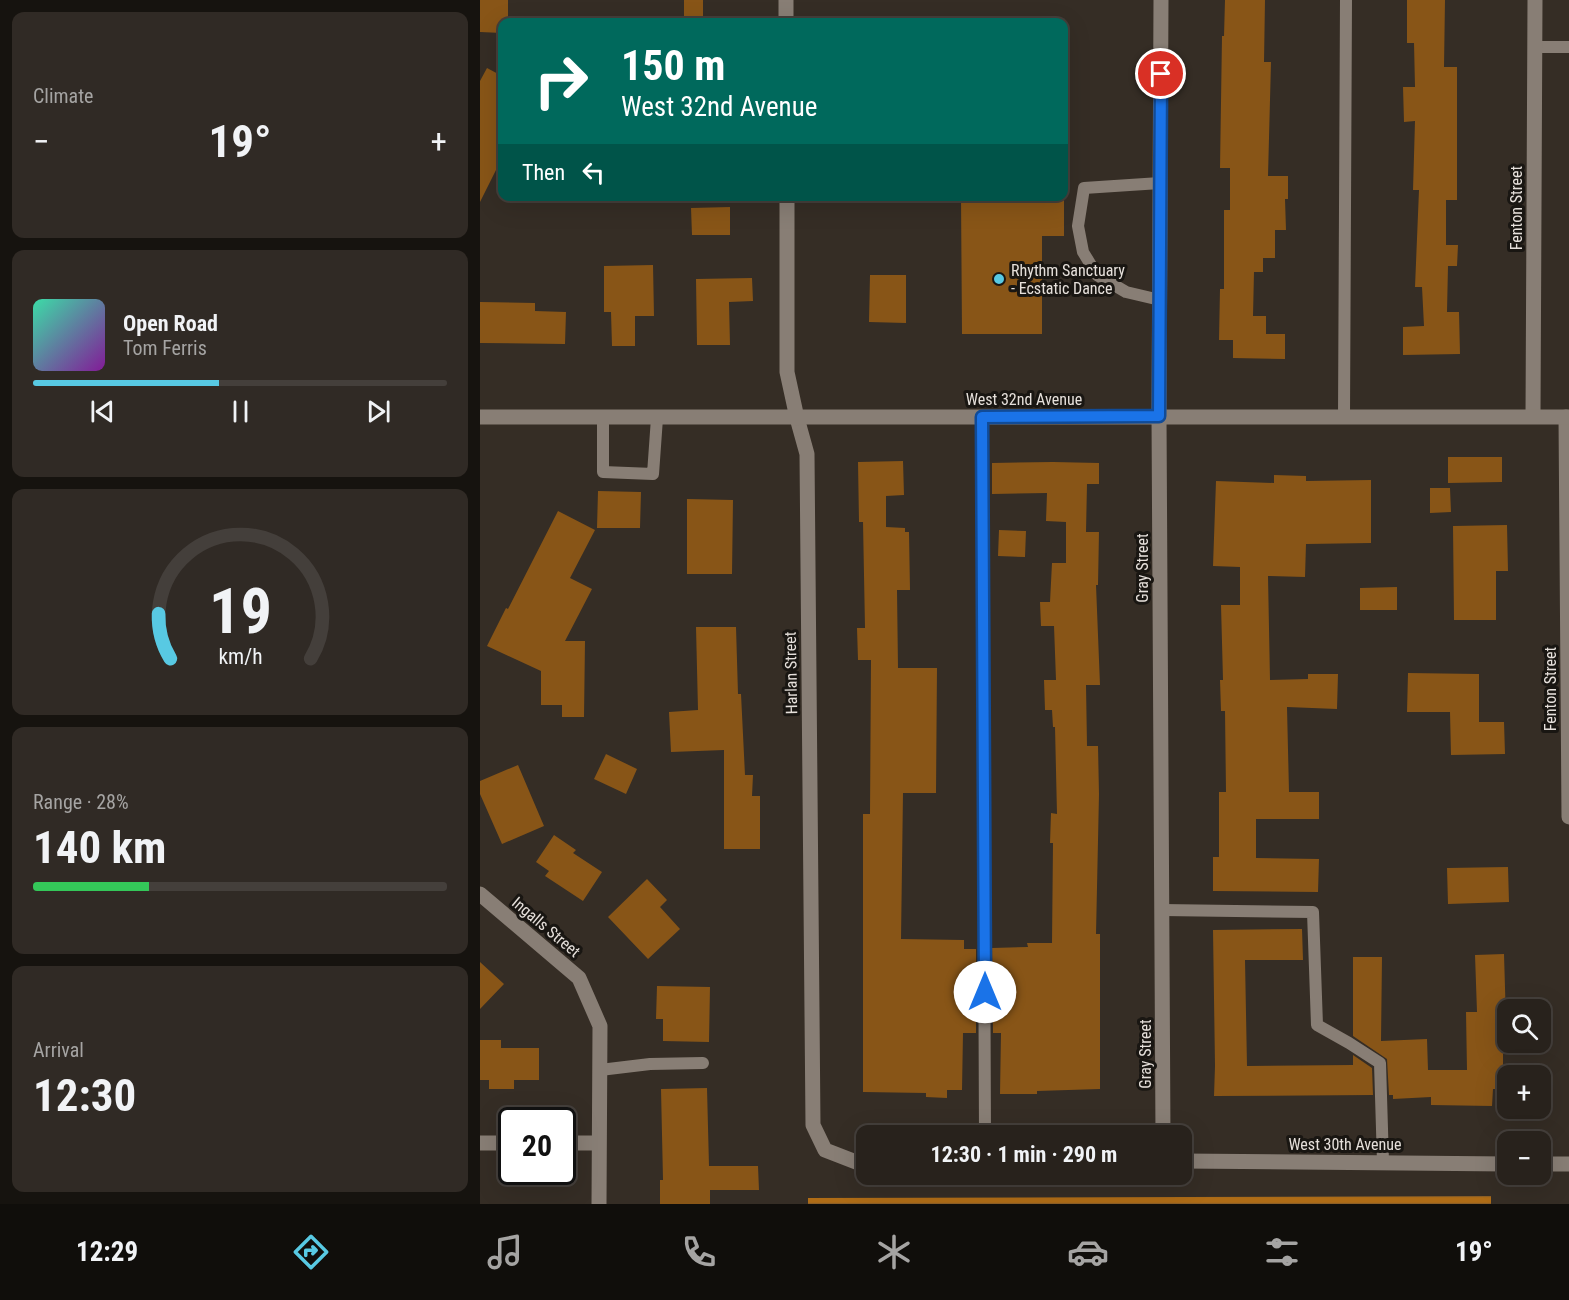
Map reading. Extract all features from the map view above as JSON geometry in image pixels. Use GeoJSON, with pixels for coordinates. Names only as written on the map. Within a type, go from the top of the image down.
{"type":"FeatureCollection","features":[{"type":"Feature","properties":{"kind":"street"},"geometry":{"type":"LineString","coordinates":[[786,0],[786,18]]}},
{"type":"Feature","properties":{"kind":"street","name":"Gray Street"},"geometry":{"type":"LineString","coordinates":[[1161,0],[1159,416],[1163,1125]]}},
{"type":"Feature","properties":{"kind":"street","name":"Fenton Street"},"geometry":{"type":"LineString","coordinates":[[1533,416],[1535,0]]}},
{"type":"Feature","properties":{"kind":"street","name":"Harlan Street"},"geometry":{"type":"LineString","coordinates":[[787,201],[787,372],[807,454],[813,1125],[825,1150],[856,1162]]}},
{"type":"Feature","properties":{"kind":"street","name":"West 32nd Avenue"},"geometry":{"type":"LineString","coordinates":[[480,417],[1568,417]]}},
{"type":"Feature","properties":{"kind":"street","name":"Fenton Street"},"geometry":{"type":"LineString","coordinates":[[1568,417],[1569,817]]}},
{"type":"Feature","properties":{"kind":"street","name":"Ingalls Street"},"geometry":{"type":"LineString","coordinates":[[480,894],[579,978],[600,1026],[599,1204]]}},
{"type":"Feature","properties":{"kind":"street"},"geometry":{"type":"LineString","coordinates":[[480,1143],[498,1143]]}},
{"type":"Feature","properties":{"kind":"street"},"geometry":{"type":"LineString","coordinates":[[576,1143],[599,1143]]}},
{"type":"Feature","properties":{"kind":"street","name":"West 30th Avenue"},"geometry":{"type":"LineString","coordinates":[[1192,1161],[1497,1164]]}},
{"type":"Feature","properties":{"kind":"street"},"geometry":{"type":"LineString","coordinates":[[1551,1164],[1569,1164]]}},
{"type":"Feature","properties":{"kind":"lane"},"geometry":{"type":"LineString","coordinates":[[1344,416],[1346,0]]}},
{"type":"Feature","properties":{"kind":"lane"},"geometry":{"type":"LineString","coordinates":[[1535,46],[1569,46]]}},
{"type":"Feature","properties":{"kind":"lane"},"geometry":{"type":"LineString","coordinates":[[1160,183],[1084,188],[1078,226],[1083,252],[1096,275],[1126,292],[1160,300]]}},
{"type":"Feature","properties":{"kind":"lane"},"geometry":{"type":"LineString","coordinates":[[603,417],[603,472],[653,474],[657,418]]}},
{"type":"Feature","properties":{"kind":"lane"},"geometry":{"type":"LineString","coordinates":[[982,417],[985,1125]]}},
{"type":"Feature","properties":{"kind":"lane"},"geometry":{"type":"LineString","coordinates":[[1162,910],[1313,912],[1317,1025],[1380,1063],[1383,1162]]}},
{"type":"Feature","properties":{"kind":"lane"},"geometry":{"type":"LineString","coordinates":[[600,1070],[650,1064],[703,1063]]}},
{"type":"Feature","properties":{"kind":"shaded area"},"geometry":{"type":"Polygon","coordinates":[[[1491,1196],[1491,1204],[808,1204],[808,1198],[1491,1196]]]}},
{"type":"Feature","properties":{"kind":"building"},"geometry":{"type":"Polygon","coordinates":[[[480,0],[508,0],[508,18],[498,18],[498,33],[480,32],[480,0]]]}},
{"type":"Feature","properties":{"kind":"building"},"geometry":{"type":"Polygon","coordinates":[[[684,0],[703,0],[703,18],[684,18],[684,0]]]}},
{"type":"Feature","properties":{"kind":"building"},"geometry":{"type":"Polygon","coordinates":[[[1225,0],[1265,0],[1264,62],[1271,62],[1268,176],[1288,176],[1288,199],[1285,199],[1286,230],[1275,230],[1275,258],[1263,258],[1263,272],[1254,272],[1253,316],[1266,316],[1266,334],[1285,334],[1285,359],[1233,358],[1233,340],[1219,340],[1220,289],[1224,289],[1224,210],[1230,210],[1230,168],[1220,168],[1222,36],[1224,36],[1225,0]]]}},
{"type":"Feature","properties":{"kind":"building"},"geometry":{"type":"Polygon","coordinates":[[[1407,0],[1445,0],[1444,67],[1457,67],[1457,200],[1446,200],[1446,245],[1458,245],[1457,266],[1448,266],[1447,312],[1459,312],[1460,354],[1403,355],[1403,327],[1424,326],[1422,287],[1415,287],[1419,190],[1413,190],[1415,121],[1404,122],[1403,87],[1415,87],[1414,43],[1407,43],[1407,0]]]}},
{"type":"Feature","properties":{"kind":"building"},"geometry":{"type":"Polygon","coordinates":[[[487,68],[498,74],[498,166],[480,202],[480,81],[487,68]]]}},
{"type":"Feature","properties":{"kind":"building"},"geometry":{"type":"Polygon","coordinates":[[[961,201],[1064,201],[1064,236],[1042,236],[1042,334],[962,334],[961,201]]]}},
{"type":"Feature","properties":{"kind":"building"},"geometry":{"type":"Polygon","coordinates":[[[730,207],[730,235],[692,235],[691,208],[730,207]]]}},
{"type":"Feature","properties":{"kind":"building"},"geometry":{"type":"Polygon","coordinates":[[[653,265],[654,316],[635,316],[635,346],[612,346],[611,312],[604,312],[604,266],[653,265]]]}},
{"type":"Feature","properties":{"kind":"building"},"geometry":{"type":"Polygon","coordinates":[[[870,275],[906,275],[906,323],[869,322],[870,275]]]}},
{"type":"Feature","properties":{"kind":"building"},"geometry":{"type":"Polygon","coordinates":[[[752,278],[753,301],[729,302],[730,345],[697,345],[696,279],[752,278]]]}},
{"type":"Feature","properties":{"kind":"building"},"geometry":{"type":"Polygon","coordinates":[[[480,302],[535,303],[535,311],[566,312],[565,344],[480,343],[480,302]]]}},
{"type":"Feature","properties":{"kind":"building"},"geometry":{"type":"Polygon","coordinates":[[[1448,457],[1502,457],[1502,482],[1448,483],[1448,457]]]}},
{"type":"Feature","properties":{"kind":"building"},"geometry":{"type":"Polygon","coordinates":[[[903,461],[904,495],[886,496],[886,527],[905,528],[905,532],[909,532],[910,590],[897,590],[898,668],[937,668],[936,793],[903,793],[901,939],[964,940],[964,949],[976,949],[976,1033],[963,1033],[962,1090],[947,1090],[947,1098],[926,1097],[926,1093],[863,1092],[863,814],[870,814],[871,660],[858,660],[857,628],[865,628],[863,522],[859,522],[858,462],[903,461]]]}},
{"type":"Feature","properties":{"kind":"building"},"geometry":{"type":"Polygon","coordinates":[[[992,463],[1099,463],[1099,484],[1087,484],[1086,532],[1099,532],[1098,585],[1096,585],[1100,685],[1086,685],[1087,746],[1098,746],[1096,934],[1100,934],[1100,1089],[1037,1091],[1037,1094],[1000,1094],[1001,1033],[993,1033],[992,948],[1028,947],[1027,943],[1052,943],[1053,843],[1050,843],[1051,813],[1057,814],[1055,727],[1053,727],[1052,710],[1045,710],[1044,680],[1056,680],[1054,626],[1041,626],[1040,602],[1050,602],[1052,563],[1066,563],[1066,522],[1046,521],[1047,493],[992,494],[992,463]]]}},
{"type":"Feature","properties":{"kind":"building"},"geometry":{"type":"Polygon","coordinates":[[[1274,475],[1306,476],[1306,481],[1371,480],[1371,543],[1306,544],[1305,577],[1268,576],[1270,680],[1308,679],[1308,674],[1338,674],[1337,709],[1287,707],[1289,792],[1319,792],[1319,819],[1256,819],[1256,858],[1319,859],[1318,892],[1213,891],[1213,857],[1219,857],[1219,792],[1226,792],[1225,711],[1221,711],[1220,680],[1223,680],[1221,605],[1240,605],[1240,567],[1213,566],[1216,481],[1274,483],[1274,475]]]}},
{"type":"Feature","properties":{"kind":"building"},"geometry":{"type":"Polygon","coordinates":[[[1430,488],[1450,488],[1451,512],[1430,513],[1430,488]]]}},
{"type":"Feature","properties":{"kind":"building"},"geometry":{"type":"Polygon","coordinates":[[[598,491],[641,492],[640,528],[597,528],[598,491]]]}},
{"type":"Feature","properties":{"kind":"building"},"geometry":{"type":"Polygon","coordinates":[[[687,499],[733,500],[732,574],[687,574],[687,499]]]}},
{"type":"Feature","properties":{"kind":"building"},"geometry":{"type":"Polygon","coordinates":[[[558,511],[595,530],[570,578],[592,589],[565,641],[585,641],[584,717],[562,717],[562,705],[541,705],[541,671],[487,646],[558,511]]]}},
{"type":"Feature","properties":{"kind":"building"},"geometry":{"type":"Polygon","coordinates":[[[1507,525],[1508,571],[1496,571],[1496,620],[1454,620],[1453,526],[1507,525]]]}},
{"type":"Feature","properties":{"kind":"building"},"geometry":{"type":"Polygon","coordinates":[[[999,530],[1026,531],[1025,557],[998,556],[999,530]]]}},
{"type":"Feature","properties":{"kind":"building"},"geometry":{"type":"Polygon","coordinates":[[[1397,587],[1397,610],[1360,610],[1360,588],[1397,587]]]}},
{"type":"Feature","properties":{"kind":"building"},"geometry":{"type":"Polygon","coordinates":[[[696,627],[736,627],[738,694],[741,694],[745,775],[753,775],[752,796],[760,796],[760,849],[724,849],[724,750],[671,752],[669,712],[698,710],[696,627]]]}},
{"type":"Feature","properties":{"kind":"building"},"geometry":{"type":"Polygon","coordinates":[[[1408,673],[1479,674],[1479,722],[1504,722],[1505,754],[1451,755],[1450,712],[1407,712],[1408,673]]]}},
{"type":"Feature","properties":{"kind":"building"},"geometry":{"type":"Polygon","coordinates":[[[606,754],[637,769],[626,794],[594,779],[606,754]]]}},
{"type":"Feature","properties":{"kind":"building"},"geometry":{"type":"Polygon","coordinates":[[[518,765],[544,826],[502,844],[480,794],[480,781],[518,765]]]}},
{"type":"Feature","properties":{"kind":"building"},"geometry":{"type":"Polygon","coordinates":[[[554,835],[576,850],[573,853],[602,872],[583,901],[545,876],[549,871],[536,862],[554,835]]]}},
{"type":"Feature","properties":{"kind":"building"},"geometry":{"type":"Polygon","coordinates":[[[1508,867],[1509,902],[1448,904],[1447,868],[1508,867]]]}},
{"type":"Feature","properties":{"kind":"building"},"geometry":{"type":"Polygon","coordinates":[[[647,879],[667,900],[660,907],[680,929],[648,959],[608,917],[647,879]]]}},
{"type":"Feature","properties":{"kind":"building"},"geometry":{"type":"Polygon","coordinates":[[[1302,929],[1303,960],[1245,960],[1247,1066],[1353,1065],[1353,1055],[1372,1068],[1373,1095],[1214,1096],[1213,930],[1302,929]]]}},
{"type":"Feature","properties":{"kind":"building"},"geometry":{"type":"Polygon","coordinates":[[[1504,954],[1505,999],[1497,999],[1497,1053],[1507,1054],[1503,1054],[1503,1065],[1497,1065],[1497,1089],[1493,1089],[1492,1106],[1431,1105],[1431,1097],[1393,1099],[1393,1095],[1389,1095],[1387,1059],[1353,1036],[1353,957],[1382,957],[1381,1041],[1427,1039],[1428,1070],[1467,1070],[1466,1012],[1477,1012],[1475,955],[1504,954]]]}},
{"type":"Feature","properties":{"kind":"building"},"geometry":{"type":"Polygon","coordinates":[[[480,962],[504,984],[480,1009],[480,962]]]}},
{"type":"Feature","properties":{"kind":"building"},"geometry":{"type":"Polygon","coordinates":[[[657,986],[710,987],[709,1042],[663,1041],[663,1019],[656,1019],[657,986]]]}},
{"type":"Feature","properties":{"kind":"building"},"geometry":{"type":"Polygon","coordinates":[[[480,1040],[501,1040],[501,1048],[539,1048],[539,1080],[514,1080],[514,1089],[489,1089],[489,1080],[480,1080],[480,1040]]]}},
{"type":"Feature","properties":{"kind":"building"},"geometry":{"type":"Polygon","coordinates":[[[707,1088],[709,1166],[758,1166],[759,1190],[710,1190],[710,1204],[660,1204],[660,1180],[663,1180],[661,1089],[707,1088]]]}},
{"type":"Feature","properties":{"kind":"place","name":"Rhythm Sanctuary - Ecstatic Dance"},"geometry":{"type":"Point","coordinates":[999,279]}},
{"type":"Feature","properties":{"kind":"route"},"geometry":{"type":"LineString","coordinates":[[985,992],[982,417],[1159,416],[1161,74]]}}]}
